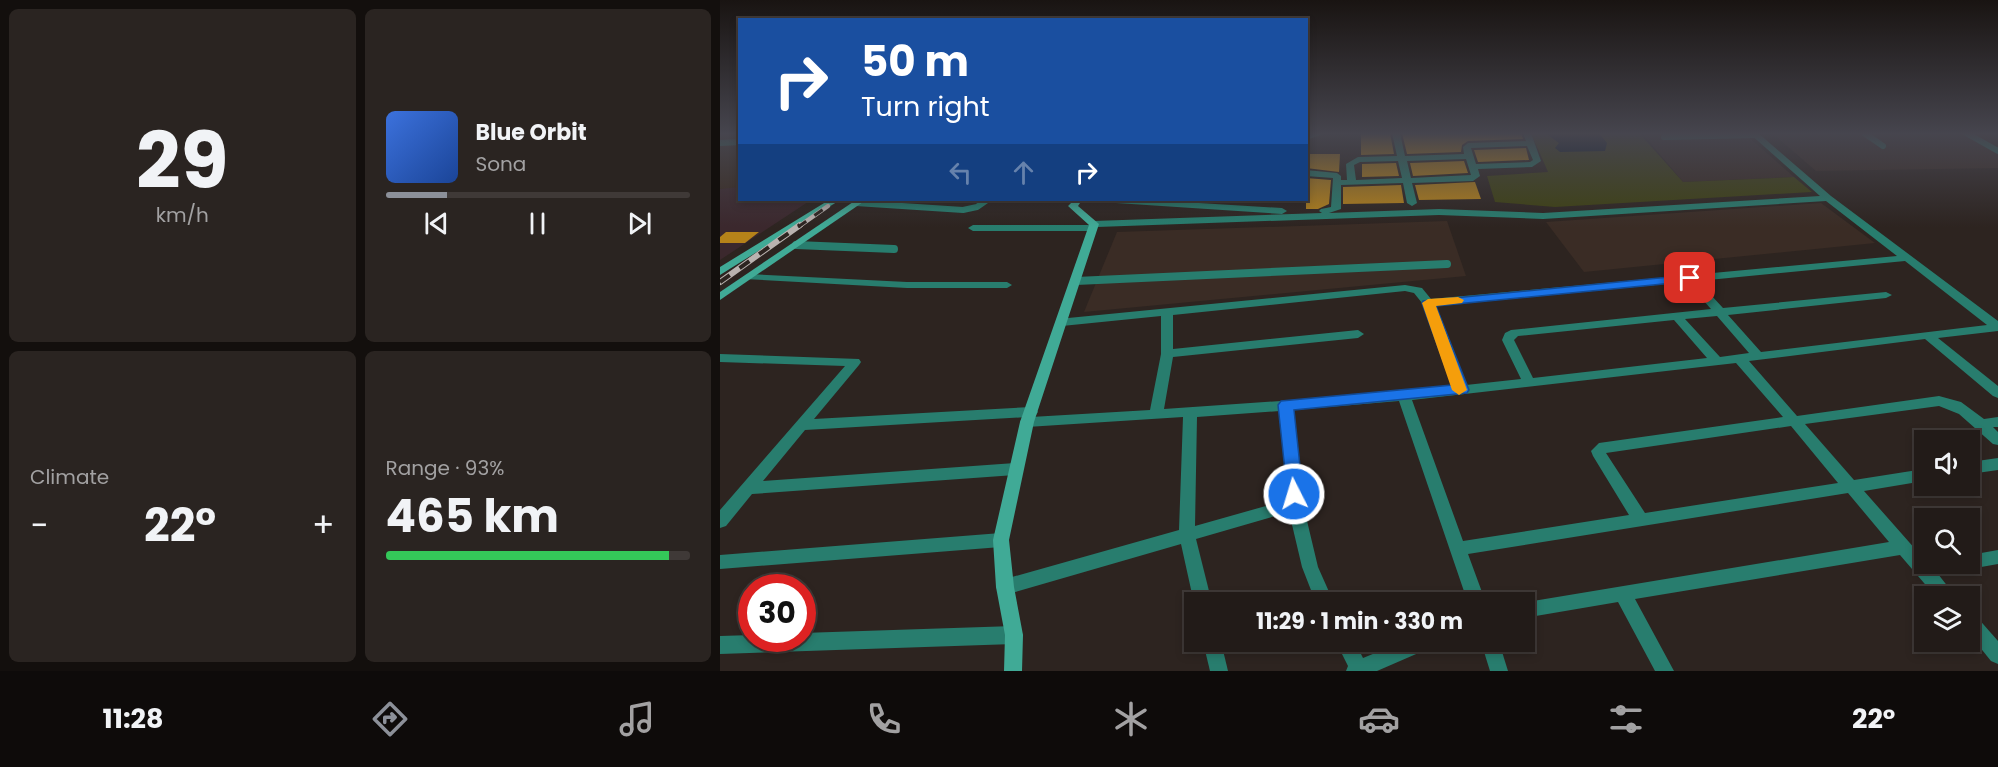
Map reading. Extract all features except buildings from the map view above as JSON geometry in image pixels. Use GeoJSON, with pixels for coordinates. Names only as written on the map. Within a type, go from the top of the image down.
{"type":"FeatureCollection","features":[{"type":"Feature","properties":{"kind":"street"},"geometry":{"type":"LineString","coordinates":[[1350,164],[1352,183]]}},
{"type":"Feature","properties":{"kind":"street"},"geometry":{"type":"LineString","coordinates":[[1403,164],[1412,202]]}},
{"type":"Feature","properties":{"kind":"street"},"geometry":{"type":"LineString","coordinates":[[1337,183],[1473,178],[1476,176],[1473,167],[1516,164]]}},
{"type":"Feature","properties":{"kind":"street"},"geometry":{"type":"LineString","coordinates":[[1790,164],[1828,198],[1998,327]]}},
{"type":"Feature","properties":{"kind":"street"},"geometry":{"type":"LineString","coordinates":[[1162,201],[1228,204],[1279,210],[1335,210],[1336,175],[1308,173]]}},
{"type":"Feature","properties":{"kind":"street"},"geometry":{"type":"LineString","coordinates":[[973,228],[1094,226],[1439,212],[1543,216],[1828,198]]}},
{"type":"Feature","properties":{"kind":"street"},"geometry":{"type":"LineString","coordinates":[[720,272],[833,201]]}},
{"type":"Feature","properties":{"kind":"street"},"geometry":{"type":"LineString","coordinates":[[720,297],[858,201]]}},
{"type":"Feature","properties":{"kind":"street"},"geometry":{"type":"LineString","coordinates":[[1077,201],[1073,206],[1094,226]]}},
{"type":"Feature","properties":{"kind":"street"},"geometry":{"type":"LineString","coordinates":[[1279,210],[1284,201]]}},
{"type":"Feature","properties":{"kind":"street"},"geometry":{"type":"LineString","coordinates":[[1013,671],[1014,634],[1005,587],[1001,540],[1015,469],[1029,417],[1094,226]]}},
{"type":"Feature","properties":{"kind":"street"},"geometry":{"type":"LineString","coordinates":[[1428,303],[1906,258]]}},
{"type":"Feature","properties":{"kind":"street"},"geometry":{"type":"LineString","coordinates":[[748,277],[907,285],[1007,285]]}},
{"type":"Feature","properties":{"kind":"street"},"geometry":{"type":"LineString","coordinates":[[1690,278],[1759,357]]}},
{"type":"Feature","properties":{"kind":"street"},"geometry":{"type":"LineString","coordinates":[[1062,322],[1406,288],[1418,290],[1428,303],[1461,390]]}},
{"type":"Feature","properties":{"kind":"street"},"geometry":{"type":"LineString","coordinates":[[1529,382],[1508,340],[1509,336],[1515,333],[1886,295]]}},
{"type":"Feature","properties":{"kind":"street"},"geometry":{"type":"LineString","coordinates":[[1156,414],[1167,354],[1167,311]]}},
{"type":"Feature","properties":{"kind":"street"},"geometry":{"type":"LineString","coordinates":[[1677,317],[1717,362]]}},
{"type":"Feature","properties":{"kind":"street"},"geometry":{"type":"LineString","coordinates":[[802,425],[1190,414],[1461,390],[1717,362],[1998,327]]}},
{"type":"Feature","properties":{"kind":"street"},"geometry":{"type":"LineString","coordinates":[[1167,354],[1358,334]]}},
{"type":"Feature","properties":{"kind":"street"},"geometry":{"type":"LineString","coordinates":[[1927,335],[1998,393]]}},
{"type":"Feature","properties":{"kind":"street"},"geometry":{"type":"LineString","coordinates":[[720,358],[855,362],[720,521]]}},
{"type":"Feature","properties":{"kind":"street"},"geometry":{"type":"LineString","coordinates":[[1740,359],[1914,560]]}},
{"type":"Feature","properties":{"kind":"street"},"geometry":{"type":"LineString","coordinates":[[1404,396],[1473,592]]}},
{"type":"Feature","properties":{"kind":"street"},"geometry":{"type":"LineString","coordinates":[[1641,520],[1598,451],[1604,447],[1939,401],[1950,402],[1959,407],[1998,440]]}},
{"type":"Feature","properties":{"kind":"street"},"geometry":{"type":"LineString","coordinates":[[1286,405],[1295,504],[1310,567],[1320,592]]}},
{"type":"Feature","properties":{"kind":"street"},"geometry":{"type":"LineString","coordinates":[[1190,414],[1187,535],[1200,592]]}},
{"type":"Feature","properties":{"kind":"street"},"geometry":{"type":"LineString","coordinates":[[1979,424],[1998,422]]}},
{"type":"Feature","properties":{"kind":"street"},"geometry":{"type":"LineString","coordinates":[[1980,467],[1998,464]]}},
{"type":"Feature","properties":{"kind":"street"},"geometry":{"type":"LineString","coordinates":[[750,488],[1015,469]]}},
{"type":"Feature","properties":{"kind":"street"},"geometry":{"type":"LineString","coordinates":[[1458,549],[1914,477]]}},
{"type":"Feature","properties":{"kind":"street"},"geometry":{"type":"LineString","coordinates":[[1005,587],[1295,504]]}},
{"type":"Feature","properties":{"kind":"street"},"geometry":{"type":"LineString","coordinates":[[720,562],[1001,540]]}},
{"type":"Feature","properties":{"kind":"street"},"geometry":{"type":"LineString","coordinates":[[1535,608],[1903,547]]}},
{"type":"Feature","properties":{"kind":"street"},"geometry":{"type":"LineString","coordinates":[[1980,560],[1998,557]]}},
{"type":"Feature","properties":{"kind":"street"},"geometry":{"type":"LineString","coordinates":[[1926,574],[1937,586]]}},
{"type":"Feature","properties":{"kind":"street"},"geometry":{"type":"LineString","coordinates":[[1623,594],[1665,671]]}},
{"type":"Feature","properties":{"kind":"street"},"geometry":{"type":"LineString","coordinates":[[720,645],[1014,634]]}},
{"type":"Feature","properties":{"kind":"street"},"geometry":{"type":"LineString","coordinates":[[1980,634],[1998,655]]}},
{"type":"Feature","properties":{"kind":"street"},"geometry":{"type":"LineString","coordinates":[[1215,652],[1220,671]]}},
{"type":"Feature","properties":{"kind":"street"},"geometry":{"type":"LineString","coordinates":[[1349,652],[1357,670],[1400,652]]}},
{"type":"Feature","properties":{"kind":"street"},"geometry":{"type":"LineString","coordinates":[[1493,652],[1499,671]]}},
{"type":"Feature","properties":{"kind":"lane"},"geometry":{"type":"LineString","coordinates":[[858,201],[963,210],[976,207],[985,201]]}},
{"type":"Feature","properties":{"kind":"lane"},"geometry":{"type":"LineString","coordinates":[[796,245],[894,249]]}},
{"type":"Feature","properties":{"kind":"lane"},"geometry":{"type":"LineString","coordinates":[[1076,281],[1448,264]]}},
{"type":"Feature","properties":{"kind":"shaded area"},"geometry":{"type":"Polygon","coordinates":[[[720,164],[738,164],[738,187],[720,189],[720,164]]]}},
{"type":"Feature","properties":{"kind":"shaded area"},"geometry":{"type":"Polygon","coordinates":[[[1668,164],[1780,164],[1794,177],[1683,182],[1668,164]]]}},
{"type":"Feature","properties":{"kind":"shaded area"},"geometry":{"type":"Polygon","coordinates":[[[1808,164],[1998,164],[1998,168],[1816,171],[1808,164]]]}},
{"type":"Feature","properties":{"kind":"shaded area"},"geometry":{"type":"Polygon","coordinates":[[[738,187],[738,201],[809,201],[720,260],[720,189],[738,187]]]}},
{"type":"Feature","properties":{"kind":"shaded area"},"geometry":{"type":"Polygon","coordinates":[[[1821,203],[1875,243],[1584,272],[1546,222],[1821,203]]]}},
{"type":"Feature","properties":{"kind":"shaded area"},"geometry":{"type":"Polygon","coordinates":[[[1447,221],[1466,276],[1084,312],[1117,232],[1447,221]]]}},
{"type":"Feature","properties":{"kind":"green space"},"geometry":{"type":"Polygon","coordinates":[[[1545,164],[1667,164],[1683,182],[1794,177],[1812,192],[1555,207],[1495,202],[1487,176],[1548,172],[1545,164]]]}},
{"type":"Feature","properties":{"kind":"railway"},"geometry":{"type":"LineString","coordinates":[[798,227],[828,206]]}},
{"type":"Feature","properties":{"kind":"railway"},"geometry":{"type":"LineString","coordinates":[[720,282],[800,225]]}},
{"type":"Feature","properties":{"kind":"slow traffic"},"geometry":{"type":"LineString","coordinates":[[1458,300],[1428,303],[1461,390],[1459,390]]}},
{"type":"Feature","properties":{"kind":"route"},"geometry":{"type":"LineString","coordinates":[[1294,494],[1286,405],[1461,390],[1428,303],[1690,278]]}}]}
